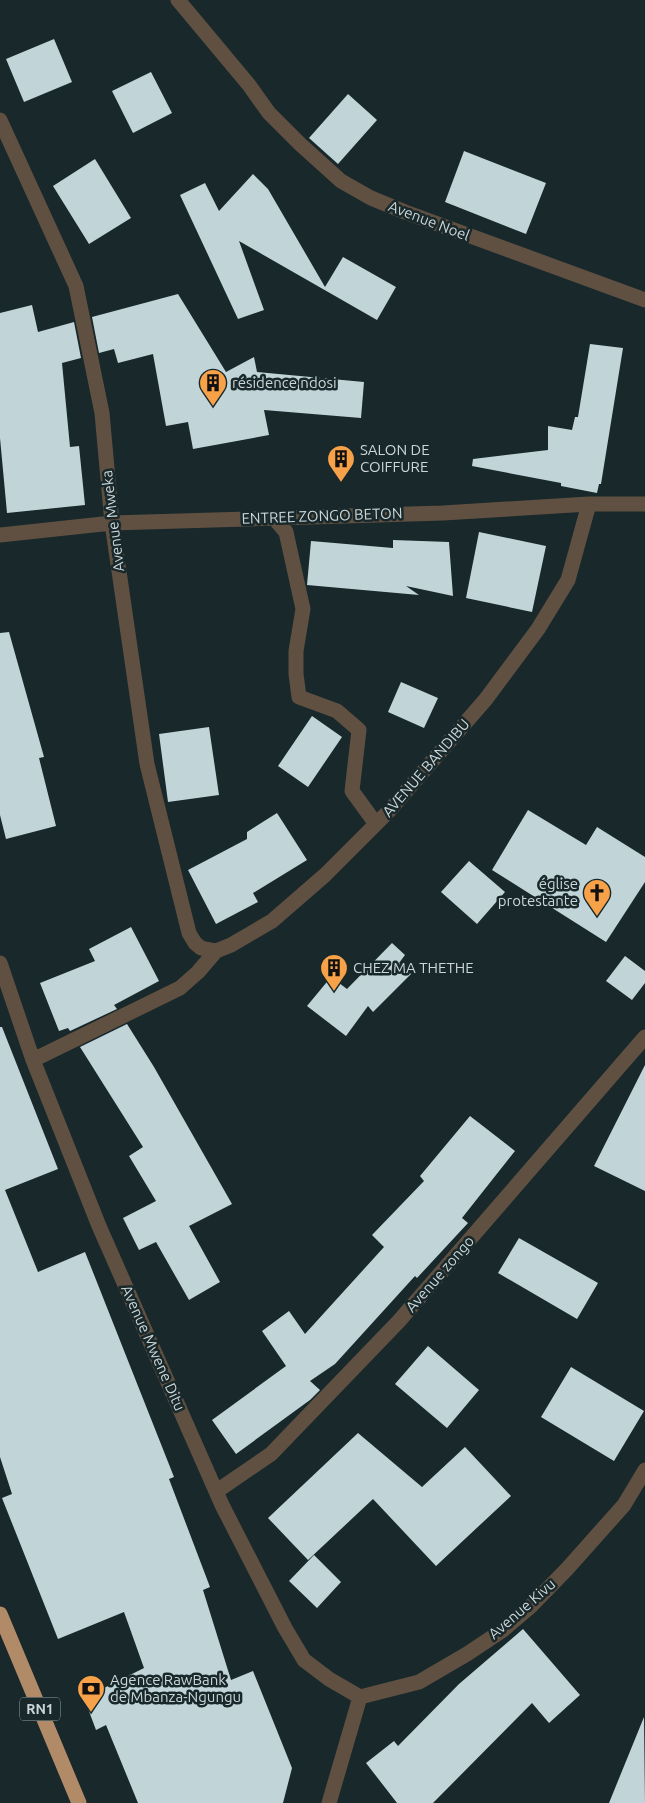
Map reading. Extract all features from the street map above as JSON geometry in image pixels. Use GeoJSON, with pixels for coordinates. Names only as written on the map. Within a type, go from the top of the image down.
{"type":"FeatureCollection","features":[{"type":"Feature","properties":{"kind":"highway","name":"RN1"},"geometry":{"type":"LineString","coordinates":[[0,1614],[79,1803]]}},
{"type":"Feature","properties":{"kind":"street","name":"Avenue Noel"},"geometry":{"type":"LineString","coordinates":[[178,0],[250,85],[268,113],[341,181],[371,198],[645,300]]}},
{"type":"Feature","properties":{"kind":"street","name":"Avenue Mweka"},"geometry":{"type":"LineString","coordinates":[[0,120],[76,286],[102,413],[112,523],[147,764],[189,934],[201,948],[216,951]]}},
{"type":"Feature","properties":{"kind":"street","name":"ENTREE ZONGO BETON"},"geometry":{"type":"LineString","coordinates":[[0,535],[112,523],[443,513],[589,504],[645,504]]}},
{"type":"Feature","properties":{"kind":"street","name":"AVENUE BANDIBU"},"geometry":{"type":"LineString","coordinates":[[216,951],[231,945],[272,921],[325,876],[376,824],[486,699],[538,630],[568,580],[589,504]]}},
{"type":"Feature","properties":{"kind":"street"},"geometry":{"type":"LineString","coordinates":[[274,518],[286,532],[303,609],[296,651],[298,697],[338,711],[359,730],[352,791],[376,824]]}},
{"type":"Feature","properties":{"kind":"street"},"geometry":{"type":"LineString","coordinates":[[33,1060],[180,988],[198,972],[216,951]]}},
{"type":"Feature","properties":{"kind":"street","name":"Avenue Mwene Ditu"},"geometry":{"type":"LineString","coordinates":[[0,963],[33,1060],[99,1226],[222,1505],[293,1645],[304,1660],[329,1679],[360,1697]]}},
{"type":"Feature","properties":{"kind":"street","name":"Avenue zongo"},"geometry":{"type":"LineString","coordinates":[[217,1492],[271,1454],[399,1321],[645,1037]]}},
{"type":"Feature","properties":{"kind":"street","name":"Avenue Kivu"},"geometry":{"type":"LineString","coordinates":[[360,1697],[419,1682],[503,1630],[531,1606],[568,1569],[624,1505],[645,1470]]}},
{"type":"Feature","properties":{"kind":"street"},"geometry":{"type":"LineString","coordinates":[[329,1803],[360,1697]]}},
{"type":"Feature","properties":{"kind":"building"},"geometry":{"type":"Polygon","coordinates":[[[54,39],[72,82],[24,102],[6,59],[54,39]]]}},
{"type":"Feature","properties":{"kind":"building"},"geometry":{"type":"Polygon","coordinates":[[[151,72],[172,113],[133,133],[112,91],[151,72]]]}},
{"type":"Feature","properties":{"kind":"building"},"geometry":{"type":"Polygon","coordinates":[[[348,94],[377,120],[338,164],[309,138],[348,94]]]}},
{"type":"Feature","properties":{"kind":"building"},"geometry":{"type":"Polygon","coordinates":[[[464,151],[546,183],[526,234],[445,202],[464,151]]]}},
{"type":"Feature","properties":{"kind":"building"},"geometry":{"type":"Polygon","coordinates":[[[95,159],[131,218],[89,244],[53,186],[95,159]]]}},
{"type":"Feature","properties":{"kind":"building"},"geometry":{"type":"Polygon","coordinates":[[[253,174],[268,189],[325,287],[343,257],[396,287],[377,320],[239,241],[264,310],[238,319],[180,195],[205,183],[219,211],[253,174]]]}},
{"type":"Feature","properties":{"kind":"building"},"geometry":{"type":"Polygon","coordinates":[[[178,294],[226,372],[254,357],[257,372],[364,382],[361,418],[264,410],[269,435],[193,449],[188,422],[166,426],[153,354],[118,363],[114,349],[99,353],[92,317],[178,294]]]}},
{"type":"Feature","properties":{"kind":"building"},"geometry":{"type":"Polygon","coordinates":[[[32,305],[38,332],[74,322],[81,358],[62,363],[70,447],[79,446],[85,505],[7,513],[0,438],[0,313],[32,305]]]}},
{"type":"Feature","properties":{"kind":"building"},"geometry":{"type":"Polygon","coordinates":[[[590,344],[623,348],[601,484],[599,484],[597,493],[561,486],[561,483],[472,466],[473,459],[548,450],[548,426],[572,430],[575,417],[578,417],[590,344]]]}},
{"type":"Feature","properties":{"kind":"building"},"geometry":{"type":"Polygon","coordinates":[[[479,532],[546,546],[532,612],[466,598],[479,532]]]}},
{"type":"Feature","properties":{"kind":"building"},"geometry":{"type":"Polygon","coordinates":[[[393,540],[449,542],[453,596],[406,586],[419,595],[307,585],[311,541],[393,548],[393,540]]]}},
{"type":"Feature","properties":{"kind":"building"},"geometry":{"type":"Polygon","coordinates":[[[9,632],[44,757],[39,758],[56,826],[6,839],[0,815],[0,633],[9,632]]]}},
{"type":"Feature","properties":{"kind":"building"},"geometry":{"type":"Polygon","coordinates":[[[401,682],[438,698],[424,728],[388,712],[401,682]]]}},
{"type":"Feature","properties":{"kind":"building"},"geometry":{"type":"Polygon","coordinates":[[[312,716],[342,737],[308,787],[278,766],[312,716]]]}},
{"type":"Feature","properties":{"kind":"building"},"geometry":{"type":"Polygon","coordinates":[[[209,727],[219,795],[168,802],[159,734],[209,727]]]}},
{"type":"Feature","properties":{"kind":"building"},"geometry":{"type":"Polygon","coordinates":[[[528,810],[586,845],[597,827],[645,857],[645,882],[606,942],[492,870],[528,810]]]}},
{"type":"Feature","properties":{"kind":"building"},"geometry":{"type":"Polygon","coordinates":[[[277,813],[307,860],[253,893],[258,902],[216,924],[188,870],[247,839],[247,832],[277,813]]]}},
{"type":"Feature","properties":{"kind":"building"},"geometry":{"type":"Polygon","coordinates":[[[469,861],[505,892],[477,924],[441,892],[469,861]]]}},
{"type":"Feature","properties":{"kind":"building"},"geometry":{"type":"Polygon","coordinates":[[[131,927],[159,981],[114,1005],[117,1009],[70,1031],[68,1028],[59,1031],[40,983],[95,961],[89,949],[131,927]]]}},
{"type":"Feature","properties":{"kind":"building"},"geometry":{"type":"Polygon","coordinates":[[[392,943],[405,955],[399,963],[411,974],[373,1012],[368,1006],[346,1036],[307,1006],[331,977],[347,989],[392,943]]]}},
{"type":"Feature","properties":{"kind":"building"},"geometry":{"type":"Polygon","coordinates":[[[625,956],[645,971],[645,983],[632,1000],[606,981],[625,956]]]}},
{"type":"Feature","properties":{"kind":"building"},"geometry":{"type":"Polygon","coordinates":[[[127,1024],[154,1067],[232,1204],[189,1226],[220,1282],[189,1300],[156,1242],[139,1250],[123,1218],[156,1201],[129,1156],[143,1147],[80,1047],[127,1024]]]}},
{"type":"Feature","properties":{"kind":"building"},"geometry":{"type":"Polygon","coordinates":[[[0,1027],[2,1027],[58,1169],[5,1190],[38,1272],[85,1252],[174,1477],[169,1479],[210,1587],[203,1590],[231,1680],[253,1671],[292,1768],[283,1803],[138,1803],[106,1725],[96,1730],[84,1698],[144,1668],[124,1612],[58,1639],[2,1498],[12,1494],[0,1457],[0,1027]]]}},
{"type":"Feature","properties":{"kind":"building"},"geometry":{"type":"Polygon","coordinates":[[[645,1065],[645,1191],[594,1166],[645,1065]]]}},
{"type":"Feature","properties":{"kind":"building"},"geometry":{"type":"Polygon","coordinates":[[[470,1116],[515,1151],[462,1218],[468,1223],[417,1278],[415,1276],[335,1364],[310,1381],[320,1390],[310,1400],[236,1454],[212,1420],[286,1366],[262,1331],[289,1311],[305,1334],[384,1247],[372,1235],[424,1181],[420,1176],[470,1116]]]}},
{"type":"Feature","properties":{"kind":"building"},"geometry":{"type":"Polygon","coordinates":[[[519,1238],[598,1283],[577,1319],[498,1273],[519,1238]]]}},
{"type":"Feature","properties":{"kind":"building"},"geometry":{"type":"Polygon","coordinates":[[[428,1346],[479,1390],[447,1428],[395,1384],[428,1346]]]}},
{"type":"Feature","properties":{"kind":"building"},"geometry":{"type":"Polygon","coordinates":[[[571,1367],[644,1411],[614,1461],[541,1417],[571,1367]]]}},
{"type":"Feature","properties":{"kind":"building"},"geometry":{"type":"Polygon","coordinates":[[[358,1433],[422,1487],[465,1447],[511,1496],[436,1566],[373,1499],[308,1560],[268,1518],[358,1433]]]}},
{"type":"Feature","properties":{"kind":"building"},"geometry":{"type":"Polygon","coordinates":[[[314,1555],[341,1582],[317,1608],[289,1581],[314,1555]]]}},
{"type":"Feature","properties":{"kind":"building"},"geometry":{"type":"Polygon","coordinates":[[[523,1629],[580,1695],[549,1723],[532,1703],[433,1803],[397,1803],[366,1763],[394,1741],[398,1746],[459,1684],[523,1629]]]}},
{"type":"Feature","properties":{"kind":"building"},"geometry":{"type":"Polygon","coordinates":[[[644,1717],[645,1803],[609,1803],[644,1717]]]}},
{"type":"Feature","properties":{"kind":"place","name":"résidence ndosi"},"geometry":{"type":"Point","coordinates":[213,407]}},
{"type":"Feature","properties":{"kind":"place","name":"SALON DE COIFFURE"},"geometry":{"type":"Point","coordinates":[341,483]}},
{"type":"Feature","properties":{"kind":"place","name":"église protestante"},"geometry":{"type":"Point","coordinates":[597,917]}},
{"type":"Feature","properties":{"kind":"place","name":"CHEZ MA THETHE"},"geometry":{"type":"Point","coordinates":[334,992]}},
{"type":"Feature","properties":{"kind":"place","name":"Agence RawBank de Mbanza-Ngungu"},"geometry":{"type":"Point","coordinates":[91,1713]}}]}
